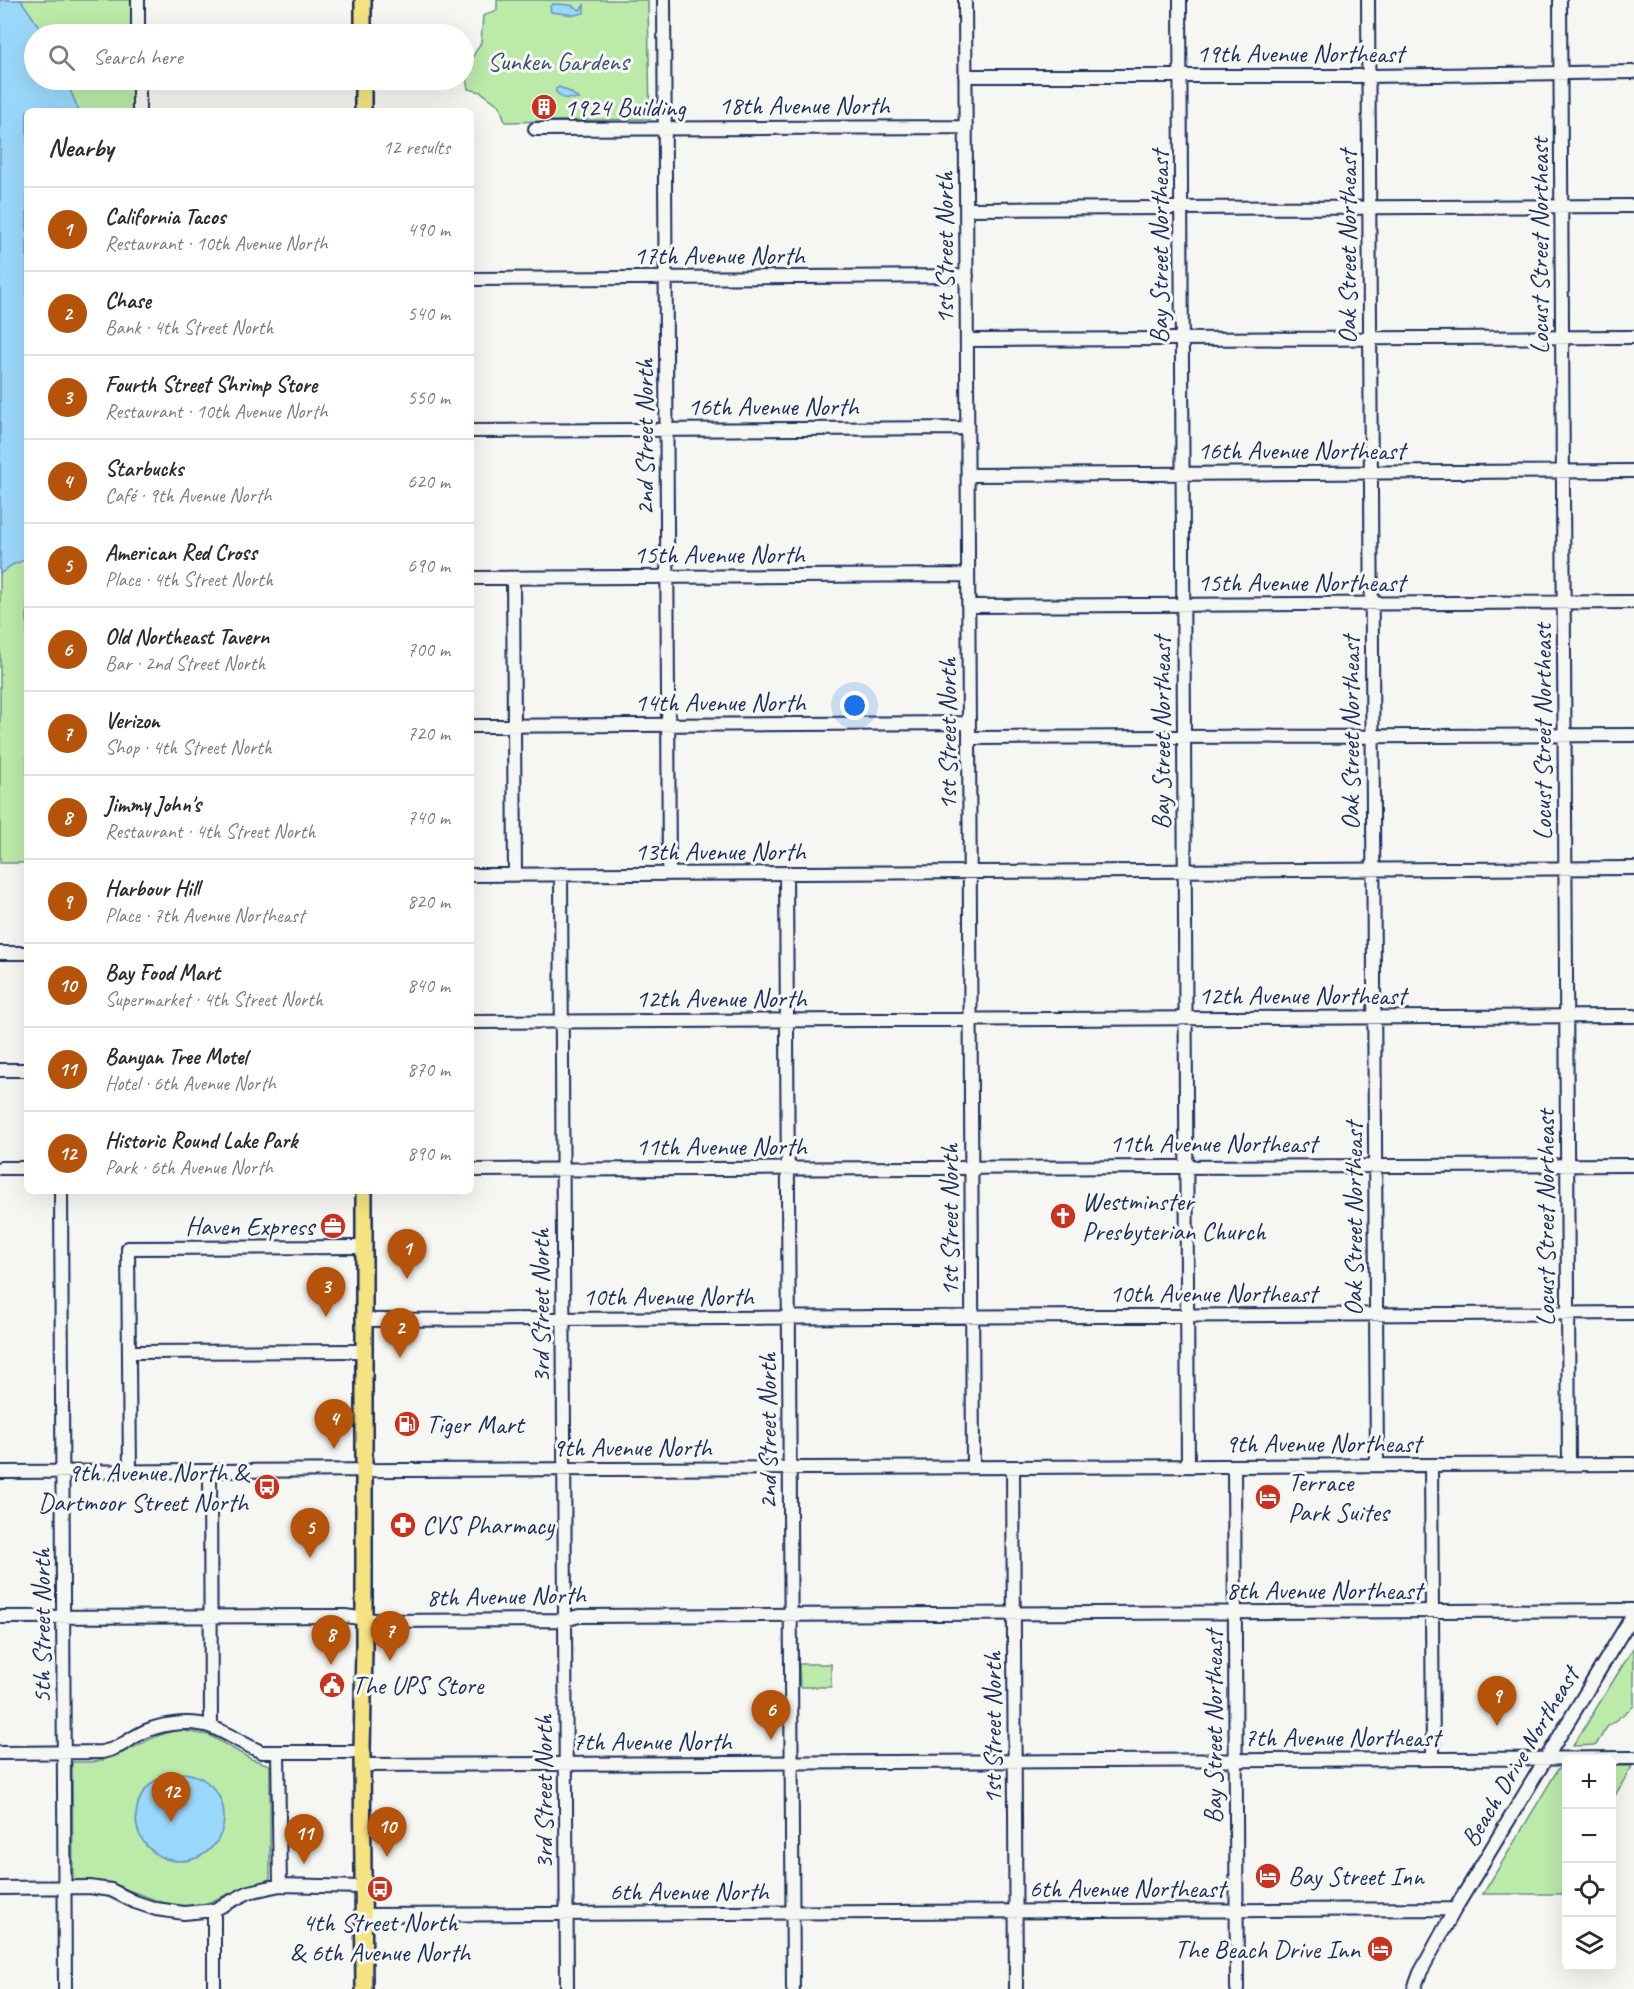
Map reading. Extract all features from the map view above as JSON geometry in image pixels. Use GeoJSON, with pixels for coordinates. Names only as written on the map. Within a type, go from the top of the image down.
{"type":"FeatureCollection","features":[{"type":"Feature","properties":{"kind":"main road"},"geometry":{"type":"LineString","coordinates":[[363,0],[363,24]]}},
{"type":"Feature","properties":{"kind":"main road"},"geometry":{"type":"LineString","coordinates":[[363,90],[363,108]]}},
{"type":"Feature","properties":{"kind":"main road"},"geometry":{"type":"LineString","coordinates":[[364,1194],[362,1758],[364,1989]]}},
{"type":"Feature","properties":{"kind":"street"},"geometry":{"type":"LineString","coordinates":[[138,0],[138,24]]}},
{"type":"Feature","properties":{"kind":"street","name":"2nd Street North"},"geometry":{"type":"LineString","coordinates":[[664,0],[669,873]]}},
{"type":"Feature","properties":{"kind":"street","name":"1st Street North"},"geometry":{"type":"LineString","coordinates":[[965,0],[973,1467]]}},
{"type":"Feature","properties":{"kind":"street","name":"Bay Street Northeast"},"geometry":{"type":"LineString","coordinates":[[1180,0],[1188,1466]]}},
{"type":"Feature","properties":{"kind":"street","name":"Oak Street Northeast"},"geometry":{"type":"LineString","coordinates":[[1368,0],[1377,1465]]}},
{"type":"Feature","properties":{"kind":"street","name":"Locust Street Northeast"},"geometry":{"type":"LineString","coordinates":[[1560,0],[1569,1464]]}},
{"type":"Feature","properties":{"kind":"street","name":"19th Avenue Northeast"},"geometry":{"type":"LineString","coordinates":[[966,76],[1369,76],[1634,72]]}},
{"type":"Feature","properties":{"kind":"street"},"geometry":{"type":"LineString","coordinates":[[139,90],[139,108]]}},
{"type":"Feature","properties":{"kind":"street","name":"18th Avenue North"},"geometry":{"type":"LineString","coordinates":[[535,129],[966,127]]}},
{"type":"Feature","properties":{"kind":"street"},"geometry":{"type":"LineString","coordinates":[[966,209],[1634,206]]}},
{"type":"Feature","properties":{"kind":"street","name":"17th Avenue North"},"geometry":{"type":"LineString","coordinates":[[474,279],[966,276]]}},
{"type":"Feature","properties":{"kind":"street"},"geometry":{"type":"LineString","coordinates":[[967,340],[1634,337]]}},
{"type":"Feature","properties":{"kind":"street","name":"16th Avenue North"},"geometry":{"type":"LineString","coordinates":[[474,431],[967,428]]}},
{"type":"Feature","properties":{"kind":"street","name":"16th Avenue Northeast"},"geometry":{"type":"LineString","coordinates":[[968,475],[1634,471]]}},
{"type":"Feature","properties":{"kind":"street","name":"15th Avenue North"},"geometry":{"type":"LineString","coordinates":[[474,578],[968,575]]}},
{"type":"Feature","properties":{"kind":"street"},"geometry":{"type":"LineString","coordinates":[[513,578],[515,874]]}},
{"type":"Feature","properties":{"kind":"street","name":"15th Avenue Northeast"},"geometry":{"type":"LineString","coordinates":[[968,606],[1634,602]]}},
{"type":"Feature","properties":{"kind":"street","name":"14th Avenue North"},"geometry":{"type":"LineString","coordinates":[[474,726],[969,723]]}},
{"type":"Feature","properties":{"kind":"street"},"geometry":{"type":"LineString","coordinates":[[969,738],[1634,735]]}},
{"type":"Feature","properties":{"kind":"street","name":"13th Avenue North"},"geometry":{"type":"LineString","coordinates":[[474,874],[1634,868]]}},
{"type":"Feature","properties":{"kind":"street","name":"2nd Street North"},"geometry":{"type":"LineString","coordinates":[[786,873],[793,1989]]}},
{"type":"Feature","properties":{"kind":"street","name":"3rd Street North"},"geometry":{"type":"LineString","coordinates":[[561,874],[567,1989]]}},
{"type":"Feature","properties":{"kind":"street"},"geometry":{"type":"LineString","coordinates":[[0,953],[24,952]]}},
{"type":"Feature","properties":{"kind":"street","name":"12th Avenue Northeast"},"geometry":{"type":"LineString","coordinates":[[971,1019],[1634,1016]]}},
{"type":"Feature","properties":{"kind":"street","name":"12th Avenue North"},"geometry":{"type":"LineString","coordinates":[[474,1022],[971,1019]]}},
{"type":"Feature","properties":{"kind":"street"},"geometry":{"type":"LineString","coordinates":[[0,1070],[24,1070]]}},
{"type":"Feature","properties":{"kind":"street","name":"11th Avenue Northeast"},"geometry":{"type":"LineString","coordinates":[[971,1167],[1634,1165]]}},
{"type":"Feature","properties":{"kind":"street","name":"11th Avenue North"},"geometry":{"type":"LineString","coordinates":[[474,1170],[971,1167]]}},
{"type":"Feature","properties":{"kind":"street"},"geometry":{"type":"LineString","coordinates":[[0,1168],[24,1168]]}},
{"type":"Feature","properties":{"kind":"street","name":"5th Street North"},"geometry":{"type":"LineString","coordinates":[[61,1194],[65,1989]]}},
{"type":"Feature","properties":{"kind":"street"},"geometry":{"type":"LineString","coordinates":[[130,1472],[128,1248],[364,1247]]}},
{"type":"Feature","properties":{"kind":"street","name":"10th Avenue Northeast"},"geometry":{"type":"LineString","coordinates":[[972,1317],[1634,1313]]}},
{"type":"Feature","properties":{"kind":"street","name":"10th Avenue North"},"geometry":{"type":"LineString","coordinates":[[364,1320],[972,1317]]}},
{"type":"Feature","properties":{"kind":"street"},"geometry":{"type":"LineString","coordinates":[[129,1352],[364,1351]]}},
{"type":"Feature","properties":{"kind":"street","name":"9th Avenue Northeast"},"geometry":{"type":"LineString","coordinates":[[1013,1467],[1634,1464]]}},
{"type":"Feature","properties":{"kind":"street"},"geometry":{"type":"LineString","coordinates":[[1431,1465],[1433,1759]]}},
{"type":"Feature","properties":{"kind":"street","name":"Bay Street Northeast"},"geometry":{"type":"LineString","coordinates":[[1234,1466],[1237,1989]]}},
{"type":"Feature","properties":{"kind":"street","name":"1st Street North"},"geometry":{"type":"LineString","coordinates":[[1013,1467],[1016,1989]]}},
{"type":"Feature","properties":{"kind":"street","name":"9th Avenue North"},"geometry":{"type":"LineString","coordinates":[[0,1472],[1013,1467]]}},
{"type":"Feature","properties":{"kind":"street"},"geometry":{"type":"LineString","coordinates":[[210,1471],[211,1727]]}},
{"type":"Feature","properties":{"kind":"street","name":"8th Avenue Northeast"},"geometry":{"type":"LineString","coordinates":[[1014,1614],[1634,1612]]}},
{"type":"Feature","properties":{"kind":"street","name":"Beach Drive Northeast"},"geometry":{"type":"LineString","coordinates":[[1414,1989],[1420,1972],[1455,1909],[1634,1612]]}},
{"type":"Feature","properties":{"kind":"street","name":"8th Avenue North"},"geometry":{"type":"LineString","coordinates":[[0,1617],[364,1618],[381,1621],[565,1620],[579,1616],[1014,1614]]}},
{"type":"Feature","properties":{"kind":"street","name":"7th Avenue North"},"geometry":{"type":"LineString","coordinates":[[0,1752],[102,1752],[115,1750],[140,1733],[162,1725],[190,1724],[211,1727],[262,1752],[362,1758],[566,1764],[1015,1761]]}},
{"type":"Feature","properties":{"kind":"street"},"geometry":{"type":"LineString","coordinates":[[278,1752],[280,1885]]}},
{"type":"Feature","properties":{"kind":"street","name":"7th Avenue Northeast"},"geometry":{"type":"LineString","coordinates":[[1015,1761],[1634,1758]]}},
{"type":"Feature","properties":{"kind":"street"},"geometry":{"type":"LineString","coordinates":[[0,1888],[90,1887],[111,1890],[156,1909],[183,1912],[214,1910],[249,1892],[280,1885],[362,1887]]}},
{"type":"Feature","properties":{"kind":"street","name":"6th Avenue Northeast"},"geometry":{"type":"LineString","coordinates":[[1016,1911],[1455,1909]]}},
{"type":"Feature","properties":{"kind":"street"},"geometry":{"type":"LineString","coordinates":[[214,1910],[214,1989]]}},
{"type":"Feature","properties":{"kind":"street","name":"6th Avenue North"},"geometry":{"type":"LineString","coordinates":[[363,1915],[1016,1911]]}},
{"type":"Feature","properties":{"kind":"green space"},"geometry":{"type":"Polygon","coordinates":[[[0,0],[134,0],[134,24],[24,24],[24,90],[134,90],[134,108],[24,108],[24,863],[0,863],[0,0]]]}},
{"type":"Feature","properties":{"kind":"green space","name":"Sunken Gardens"},"geometry":{"type":"Polygon","coordinates":[[[497,0],[648,0],[650,119],[505,122],[500,106],[481,92],[472,90],[474,55],[481,42],[483,16],[497,10],[497,0]]]}},
{"type":"Feature","properties":{"kind":"green space"},"geometry":{"type":"Polygon","coordinates":[[[1634,1647],[1634,1706],[1607,1727],[1596,1745],[1573,1746],[1634,1647]]]}},
{"type":"Feature","properties":{"kind":"green space"},"geometry":{"type":"Polygon","coordinates":[[[799,1664],[831,1664],[831,1687],[800,1687],[799,1664]]]}},
{"type":"Feature","properties":{"kind":"green space"},"geometry":{"type":"Polygon","coordinates":[[[179,1730],[209,1735],[251,1759],[270,1765],[270,1879],[247,1886],[198,1907],[181,1907],[161,1902],[106,1882],[73,1881],[72,1762],[104,1760],[161,1735],[179,1730]]]}},
{"type":"Feature","properties":{"kind":"green space"},"geometry":{"type":"Polygon","coordinates":[[[1560,1766],[1562,1766],[1562,1894],[1483,1894],[1560,1766]]]}},
{"type":"Feature","properties":{"kind":"green space"},"geometry":{"type":"Polygon","coordinates":[[[1616,1766],[1632,1766],[1616,1794],[1616,1766]]]}},
{"type":"Feature","properties":{"kind":"water"},"geometry":{"type":"Polygon","coordinates":[[[0,0],[21,0],[37,24],[24,24],[24,90],[70,90],[78,108],[24,108],[24,560],[12,565],[0,574],[0,0]]]}},
{"type":"Feature","properties":{"kind":"water"},"geometry":{"type":"Polygon","coordinates":[[[553,4],[571,5],[580,10],[584,5],[584,13],[575,15],[551,12],[550,6],[553,4]]]}},
{"type":"Feature","properties":{"kind":"water"},"geometry":{"type":"Polygon","coordinates":[[[559,87],[579,99],[563,98],[556,92],[559,87]]]}},
{"type":"Feature","properties":{"kind":"water"},"geometry":{"type":"Polygon","coordinates":[[[180,1773],[205,1780],[217,1792],[224,1817],[217,1842],[205,1854],[180,1861],[155,1854],[143,1842],[136,1817],[143,1792],[155,1780],[180,1773]]]}},
{"type":"Feature","properties":{"kind":"place","name":"1924 Building"},"geometry":{"type":"Point","coordinates":[544,107]}},
{"type":"Feature","properties":{"kind":"place","name":"Westminster Presbyterian Church"},"geometry":{"type":"Point","coordinates":[1063,1216]}},
{"type":"Feature","properties":{"kind":"place","name":"Haven Express"},"geometry":{"type":"Point","coordinates":[333,1226]}},
{"type":"Feature","properties":{"kind":"place","name":"California Tacos"},"geometry":{"type":"Point","coordinates":[407,1279]}},
{"type":"Feature","properties":{"kind":"place","name":"Fourth Street Shrimp Store"},"geometry":{"type":"Point","coordinates":[326,1317]}},
{"type":"Feature","properties":{"kind":"place","name":"Chase"},"geometry":{"type":"Point","coordinates":[400,1358]}},
{"type":"Feature","properties":{"kind":"place","name":"Tiger Mart"},"geometry":{"type":"Point","coordinates":[407,1424]}},
{"type":"Feature","properties":{"kind":"place","name":"Starbucks"},"geometry":{"type":"Point","coordinates":[334,1449]}},
{"type":"Feature","properties":{"kind":"place","name":"9th Avenue North & Dartmoor Street North"},"geometry":{"type":"Point","coordinates":[267,1487]}},
{"type":"Feature","properties":{"kind":"place","name":"Terrace Park Suites"},"geometry":{"type":"Point","coordinates":[1268,1497]}},
{"type":"Feature","properties":{"kind":"place","name":"CVS Pharmacy"},"geometry":{"type":"Point","coordinates":[403,1525]}},
{"type":"Feature","properties":{"kind":"place","name":"American Red Cross"},"geometry":{"type":"Point","coordinates":[310,1558]}},
{"type":"Feature","properties":{"kind":"place","name":"Verizon"},"geometry":{"type":"Point","coordinates":[390,1661]}},
{"type":"Feature","properties":{"kind":"place","name":"Jimmy John's"},"geometry":{"type":"Point","coordinates":[331,1665]}},
{"type":"Feature","properties":{"kind":"place","name":"The UPS Store"},"geometry":{"type":"Point","coordinates":[332,1685]}},
{"type":"Feature","properties":{"kind":"place","name":"Harbour Hill"},"geometry":{"type":"Point","coordinates":[1497,1726]}},
{"type":"Feature","properties":{"kind":"place","name":"Old Northeast Tavern"},"geometry":{"type":"Point","coordinates":[771,1740]}},
{"type":"Feature","properties":{"kind":"place","name":"Historic Round Lake Park"},"geometry":{"type":"Point","coordinates":[171,1822]}},
{"type":"Feature","properties":{"kind":"place","name":"Bay Food Mart"},"geometry":{"type":"Point","coordinates":[387,1857]}},
{"type":"Feature","properties":{"kind":"place","name":"Banyan Tree Motel"},"geometry":{"type":"Point","coordinates":[304,1864]}},
{"type":"Feature","properties":{"kind":"place","name":"Bay Street Inn"},"geometry":{"type":"Point","coordinates":[1268,1876]}},
{"type":"Feature","properties":{"kind":"place","name":"4th Street North & 6th Avenue North"},"geometry":{"type":"Point","coordinates":[380,1889]}},
{"type":"Feature","properties":{"kind":"place","name":"The Beach Drive Inn"},"geometry":{"type":"Point","coordinates":[1380,1949]}}]}
